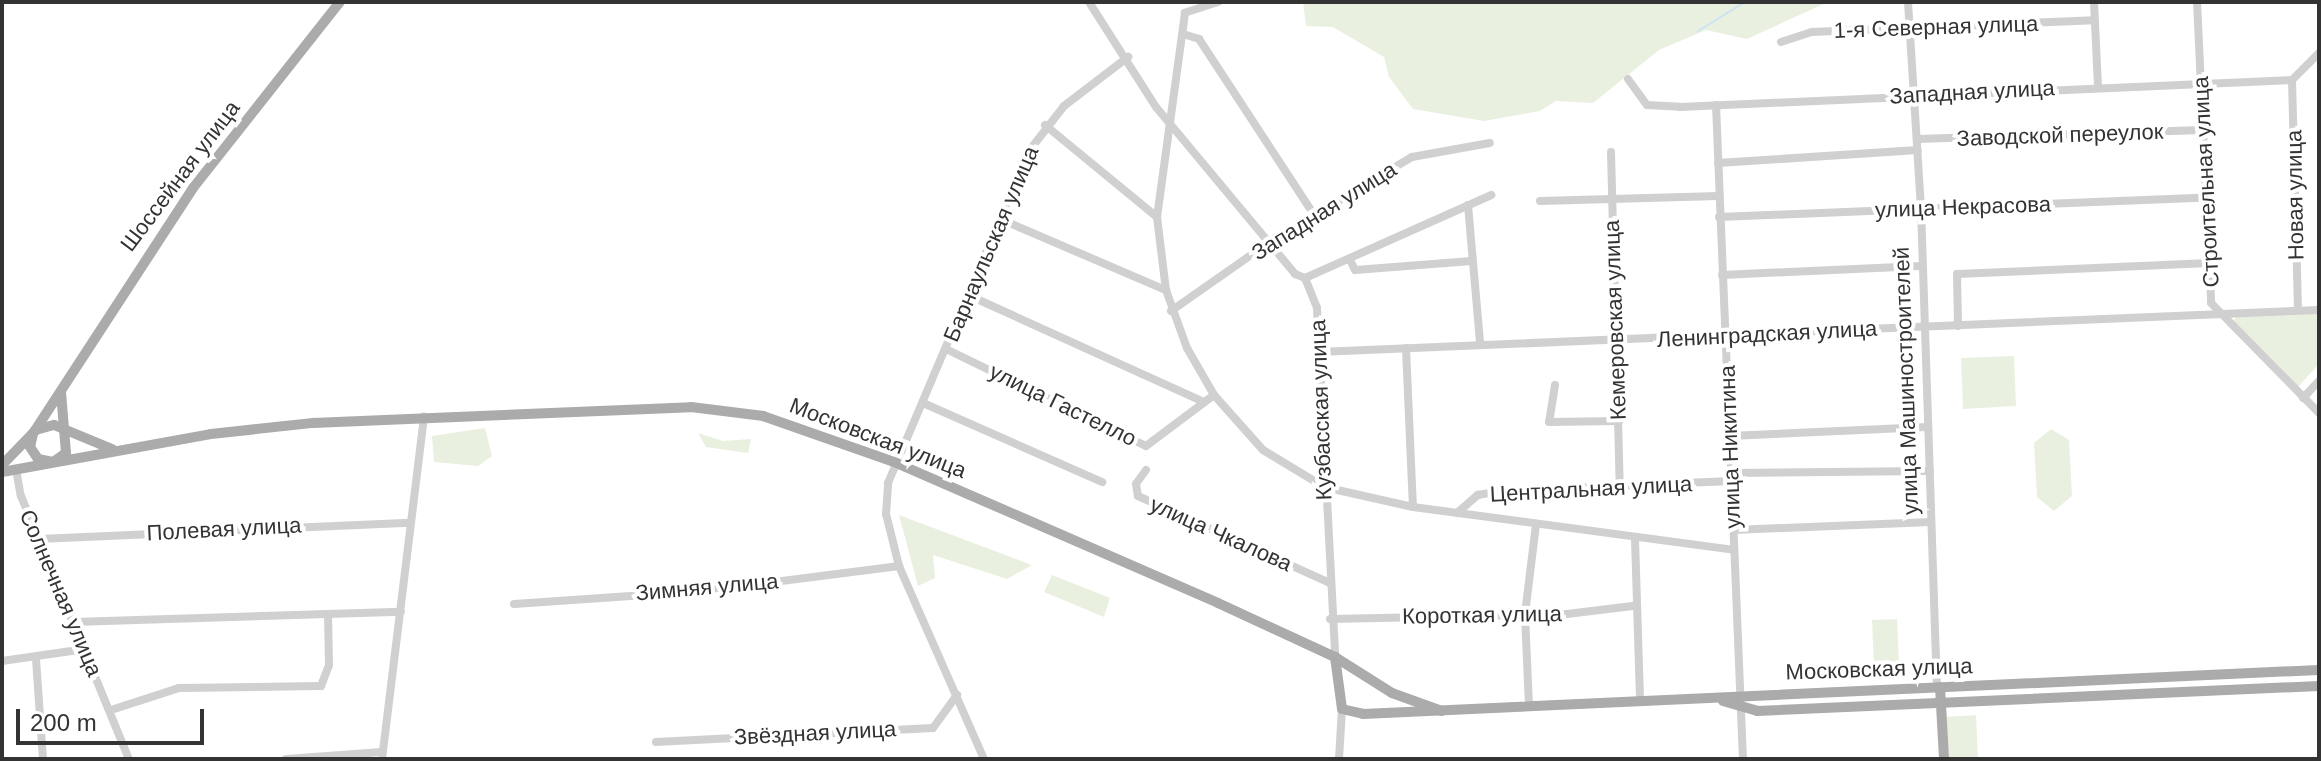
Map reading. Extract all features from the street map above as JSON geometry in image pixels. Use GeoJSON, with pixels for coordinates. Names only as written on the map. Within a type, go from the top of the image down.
{"type":"FeatureCollection","features":[{"type":"Feature","properties":{"kind":"main road","name":"Шоссейная улица"},"geometry":{"type":"LineString","coordinates":[[2,465],[34,432],[193,188],[340,2]]}},
{"type":"Feature","properties":{"kind":"main road"},"geometry":{"type":"LineString","coordinates":[[34,432],[32,451],[53,462],[68,449],[59,410],[64,382]]}},
{"type":"Feature","properties":{"kind":"main road","name":"Московская улица"},"geometry":{"type":"LineString","coordinates":[[2,472],[262,427],[424,417],[715,409],[810,428],[894,462],[1335,657],[1392,693],[1442,711]]}},
{"type":"Feature","properties":{"kind":"main road","name":"Московская улица"},"geometry":{"type":"LineString","coordinates":[[34,432],[50,424],[102,447],[134,448]]}},
{"type":"Feature","properties":{"kind":"main road"},"geometry":{"type":"LineString","coordinates":[[1335,657],[1335,678],[1342,709]]}},
{"type":"Feature","properties":{"kind":"main road"},"geometry":{"type":"LineString","coordinates":[[1335,678],[1353,668]]}},
{"type":"Feature","properties":{"kind":"main road","name":"Московская улица"},"geometry":{"type":"LineString","coordinates":[[1342,709],[1392,714],[1721,700],[1742,694],[2319,670]]}},
{"type":"Feature","properties":{"kind":"main road"},"geometry":{"type":"LineString","coordinates":[[2247,673],[2248,689]]}},
{"type":"Feature","properties":{"kind":"main road","name":"Московская улица"},"geometry":{"type":"LineString","coordinates":[[1721,700],[1742,711],[2319,686]]}},
{"type":"Feature","properties":{"kind":"main road","name":"улица Машиностроителей"},"geometry":{"type":"LineString","coordinates":[[1939,687],[1941,759]]}},
{"type":"Feature","properties":{"kind":"main road"},"geometry":{"type":"LineString","coordinates":[[1392,693],[1398,702],[1392,714]]}},
{"type":"Feature","properties":{"kind":"street","name":"Кузбасская улица"},"geometry":{"type":"LineString","coordinates":[[1089,2],[1128,57],[1156,107],[1170,118],[1305,278],[1317,308],[1330,619],[1335,657]]}},
{"type":"Feature","properties":{"kind":"street","name":"Центральная улица"},"geometry":{"type":"LineString","coordinates":[[1218,2],[1185,13],[1157,217],[1171,311],[1214,395],[1263,450],[1324,487],[1413,507],[1734,550]]}},
{"type":"Feature","properties":{"kind":"street","name":"улица Машиностроителей"},"geometry":{"type":"LineString","coordinates":[[1908,2],[1921,208],[1939,687]]}},
{"type":"Feature","properties":{"kind":"street"},"geometry":{"type":"LineString","coordinates":[[2094,2],[2098,87]]}},
{"type":"Feature","properties":{"kind":"street","name":"Строительная улица"},"geometry":{"type":"LineString","coordinates":[[2197,2],[2214,313],[2319,413]]}},
{"type":"Feature","properties":{"kind":"street","name":"1-я Северная улица"},"geometry":{"type":"LineString","coordinates":[[1781,42],[1812,32],[2094,20]]}},
{"type":"Feature","properties":{"kind":"street"},"geometry":{"type":"LineString","coordinates":[[1183,34],[1199,39],[1314,215]]}},
{"type":"Feature","properties":{"kind":"street"},"geometry":{"type":"LineString","coordinates":[[2292,80],[2319,53]]}},
{"type":"Feature","properties":{"kind":"street","name":"Барнаульская улица"},"geometry":{"type":"LineString","coordinates":[[984,759],[899,566],[886,514],[894,462],[923,403],[1000,219],[1045,125],[1128,57]]}},
{"type":"Feature","properties":{"kind":"street","name":"Западная улица"},"geometry":{"type":"LineString","coordinates":[[1628,79],[1647,105],[1716,105],[2292,80]]}},
{"type":"Feature","properties":{"kind":"street","name":"Новая улица"},"geometry":{"type":"LineString","coordinates":[[2292,80],[2298,310]]}},
{"type":"Feature","properties":{"kind":"street","name":"улица Никитина"},"geometry":{"type":"LineString","coordinates":[[1716,105],[1742,711]]}},
{"type":"Feature","properties":{"kind":"street"},"geometry":{"type":"LineString","coordinates":[[1045,125],[1157,217]]}},
{"type":"Feature","properties":{"kind":"street","name":"Заводской переулок"},"geometry":{"type":"LineString","coordinates":[[1917,139],[2203,130]]}},
{"type":"Feature","properties":{"kind":"street","name":"Западная улица"},"geometry":{"type":"LineString","coordinates":[[1171,311],[1271,241],[1412,157],[1490,143]]}},
{"type":"Feature","properties":{"kind":"street"},"geometry":{"type":"LineString","coordinates":[[1718,163],[1918,150]]}},
{"type":"Feature","properties":{"kind":"street","name":"Кемеровская улица"},"geometry":{"type":"LineString","coordinates":[[1611,152],[1620,488]]}},
{"type":"Feature","properties":{"kind":"street"},"geometry":{"type":"LineString","coordinates":[[1305,278],[1351,262],[1491,195]]}},
{"type":"Feature","properties":{"kind":"street"},"geometry":{"type":"LineString","coordinates":[[1540,201],[1610,202],[1719,196]]}},
{"type":"Feature","properties":{"kind":"street","name":"улица Некрасова"},"geometry":{"type":"LineString","coordinates":[[1719,217],[2207,197]]}},
{"type":"Feature","properties":{"kind":"street"},"geometry":{"type":"LineString","coordinates":[[1468,205],[1480,343]]}},
{"type":"Feature","properties":{"kind":"street"},"geometry":{"type":"LineString","coordinates":[[1000,219],[1166,290]]}},
{"type":"Feature","properties":{"kind":"street"},"geometry":{"type":"LineString","coordinates":[[1351,262],[1355,270],[1472,261]]}},
{"type":"Feature","properties":{"kind":"street"},"geometry":{"type":"LineString","coordinates":[[1958,326],[1957,274],[2209,263]]}},
{"type":"Feature","properties":{"kind":"street"},"geometry":{"type":"LineString","coordinates":[[1722,275],[1921,266]]}},
{"type":"Feature","properties":{"kind":"street"},"geometry":{"type":"LineString","coordinates":[[968,295],[1202,401]]}},
{"type":"Feature","properties":{"kind":"street","name":"Ленинградская улица"},"geometry":{"type":"LineString","coordinates":[[1319,352],[2319,310]]}},
{"type":"Feature","properties":{"kind":"street"},"geometry":{"type":"LineString","coordinates":[[1406,348],[1413,507]]}},
{"type":"Feature","properties":{"kind":"street","name":"улица Гастелло"},"geometry":{"type":"LineString","coordinates":[[946,349],[1146,446],[1214,395]]}},
{"type":"Feature","properties":{"kind":"street"},"geometry":{"type":"LineString","coordinates":[[2303,398],[2319,381]]}},
{"type":"Feature","properties":{"kind":"street"},"geometry":{"type":"LineString","coordinates":[[1555,385],[1549,422],[1619,421]]}},
{"type":"Feature","properties":{"kind":"street"},"geometry":{"type":"LineString","coordinates":[[923,403],[1102,482]]}},
{"type":"Feature","properties":{"kind":"street"},"geometry":{"type":"LineString","coordinates":[[286,759],[382,755],[424,417]]}},
{"type":"Feature","properties":{"kind":"street"},"geometry":{"type":"LineString","coordinates":[[1729,436],[1927,427]]}},
{"type":"Feature","properties":{"kind":"street","name":"Солнечная улица"},"geometry":{"type":"LineString","coordinates":[[16,469],[39,539],[129,759]]}},
{"type":"Feature","properties":{"kind":"street","name":"улица Чкалова"},"geometry":{"type":"LineString","coordinates":[[1146,470],[1136,484],[1138,496],[1330,583]]}},
{"type":"Feature","properties":{"kind":"street","name":"Центральная улица"},"geometry":{"type":"LineString","coordinates":[[1457,513],[1478,495],[1500,491],[1620,488],[1731,477],[1930,471]]}},
{"type":"Feature","properties":{"kind":"street"},"geometry":{"type":"LineString","coordinates":[[1733,530],[1931,522]]}},
{"type":"Feature","properties":{"kind":"street","name":"Полевая улица"},"geometry":{"type":"LineString","coordinates":[[39,539],[410,523]]}},
{"type":"Feature","properties":{"kind":"street"},"geometry":{"type":"LineString","coordinates":[[1529,706],[1525,614],[1536,525]]}},
{"type":"Feature","properties":{"kind":"street"},"geometry":{"type":"LineString","coordinates":[[1635,539],[1633,606],[1640,702]]}},
{"type":"Feature","properties":{"kind":"street","name":"Зимняя улица"},"geometry":{"type":"LineString","coordinates":[[514,604],[704,591],[899,566]]}},
{"type":"Feature","properties":{"kind":"street","name":"Короткая улица"},"geometry":{"type":"LineString","coordinates":[[1330,619],[1525,614],[1633,606]]}},
{"type":"Feature","properties":{"kind":"street"},"geometry":{"type":"LineString","coordinates":[[74,622],[401,612]]}},
{"type":"Feature","properties":{"kind":"street"},"geometry":{"type":"LineString","coordinates":[[111,710],[179,688],[321,686],[329,665],[328,615]]}},
{"type":"Feature","properties":{"kind":"street"},"geometry":{"type":"LineString","coordinates":[[2,661],[36,659],[85,649]]}},
{"type":"Feature","properties":{"kind":"street"},"geometry":{"type":"LineString","coordinates":[[36,659],[43,759]]}},
{"type":"Feature","properties":{"kind":"street","name":"Звёздная улица"},"geometry":{"type":"LineString","coordinates":[[656,742],[933,728],[957,695]]}},
{"type":"Feature","properties":{"kind":"street"},"geometry":{"type":"LineString","coordinates":[[1339,759],[1342,709]]}},
{"type":"Feature","properties":{"kind":"street"},"geometry":{"type":"LineString","coordinates":[[1742,711],[1743,759]]}},
{"type":"Feature","properties":{"kind":"green space"},"geometry":{"type":"Polygon","coordinates":[[[1303,2],[1828,2],[1747,39],[1706,30],[1659,50],[1593,103],[1556,101],[1540,111],[1484,121],[1413,109],[1389,77],[1384,57],[1333,27],[1306,26],[1303,2]]]}},
{"type":"Feature","properties":{"kind":"green space"},"geometry":{"type":"Polygon","coordinates":[[[2319,311],[2319,364],[2298,387],[2233,324],[2236,315],[2319,311]]]}},
{"type":"Feature","properties":{"kind":"green space"},"geometry":{"type":"Polygon","coordinates":[[[2014,356],[2016,406],[1963,409],[1961,358],[2014,356]]]}},
{"type":"Feature","properties":{"kind":"green space"},"geometry":{"type":"Polygon","coordinates":[[[485,428],[492,456],[478,466],[434,462],[432,436],[485,428]]]}},
{"type":"Feature","properties":{"kind":"green space"},"geometry":{"type":"Polygon","coordinates":[[[2051,429],[2069,440],[2072,496],[2054,511],[2037,497],[2034,443],[2051,429]]]}},
{"type":"Feature","properties":{"kind":"green space"},"geometry":{"type":"Polygon","coordinates":[[[698,433],[723,441],[751,439],[748,453],[706,447],[698,433]]]}},
{"type":"Feature","properties":{"kind":"green space"},"geometry":{"type":"Polygon","coordinates":[[[899,515],[1032,565],[1007,579],[933,555],[935,578],[918,586],[899,515]]]}},
{"type":"Feature","properties":{"kind":"green space"},"geometry":{"type":"Polygon","coordinates":[[[1052,575],[1110,598],[1104,617],[1044,592],[1052,575]]]}},
{"type":"Feature","properties":{"kind":"green space"},"geometry":{"type":"Polygon","coordinates":[[[1897,619],[1899,665],[1874,666],[1872,620],[1897,619]]]}},
{"type":"Feature","properties":{"kind":"green space"},"geometry":{"type":"Polygon","coordinates":[[[1976,715],[1978,759],[1946,759],[1944,717],[1976,715]]]}},
{"type":"Feature","properties":{"kind":"waterway"},"geometry":{"type":"LineString","coordinates":[[1698,31],[1745,2]]}}]}
